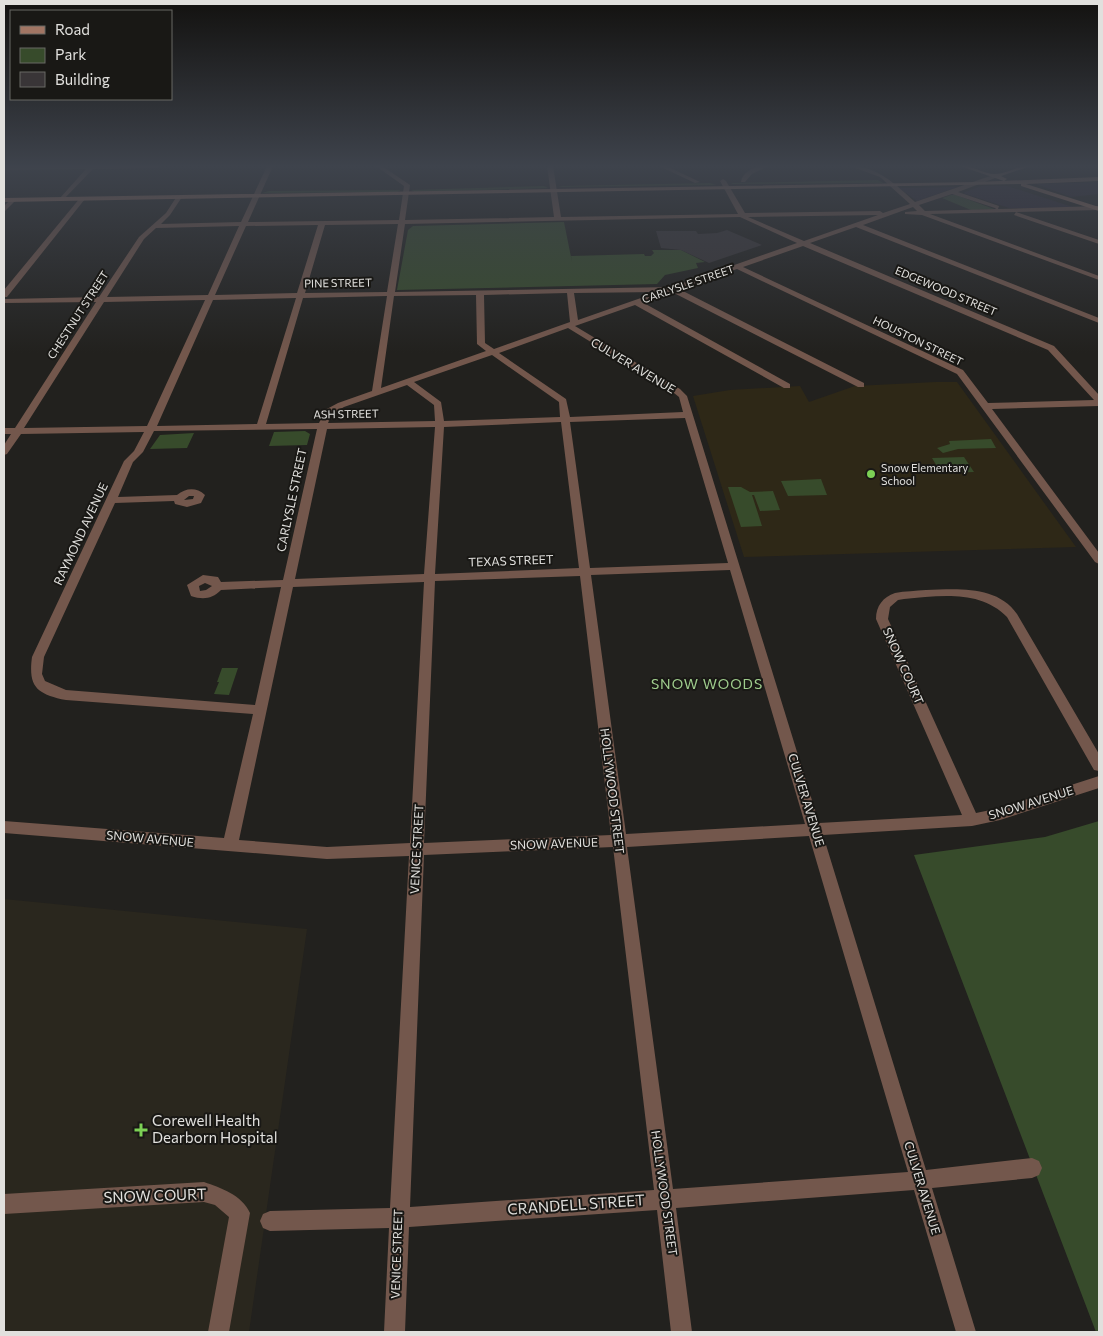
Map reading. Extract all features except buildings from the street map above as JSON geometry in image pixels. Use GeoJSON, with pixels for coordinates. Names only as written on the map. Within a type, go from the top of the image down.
{"type":"FeatureCollection","features":[{"type":"Feature","properties":{"kind":"street"},"geometry":{"type":"LineString","coordinates":[[4,295],[58,228]]}},
{"type":"Feature","properties":{"kind":"street","name":"CHESTNUT STREET"},"geometry":{"type":"LineString","coordinates":[[4,452],[141,238],[152,228]]}},
{"type":"Feature","properties":{"kind":"street","name":"RAYMOND AVENUE"},"geometry":{"type":"LineString","coordinates":[[241,228],[151,428],[138,452],[129,461],[38,657],[35,669],[40,684],[56,693],[66,695],[260,710]]}},
{"type":"Feature","properties":{"kind":"street"},"geometry":{"type":"LineString","coordinates":[[261,425],[320,228]]}},
{"type":"Feature","properties":{"kind":"street"},"geometry":{"type":"LineString","coordinates":[[376,393],[400,228]]}},
{"type":"Feature","properties":{"kind":"street","name":"EDGEWOOD STREET"},"geometry":{"type":"LineString","coordinates":[[769,228],[1051,348],[1099,402]]}},
{"type":"Feature","properties":{"kind":"street","name":"CARLYSLE STREET"},"geometry":{"type":"LineString","coordinates":[[230,846],[325,416],[334,408],[848,228]]}},
{"type":"Feature","properties":{"kind":"street"},"geometry":{"type":"LineString","coordinates":[[865,228],[1099,321]]}},
{"type":"Feature","properties":{"kind":"street"},"geometry":{"type":"LineString","coordinates":[[966,228],[1099,278]]}},
{"type":"Feature","properties":{"kind":"street"},"geometry":{"type":"LineString","coordinates":[[1058,228],[1099,242]]}},
{"type":"Feature","properties":{"kind":"street","name":"HOUSTON STREET"},"geometry":{"type":"LineString","coordinates":[[738,267],[960,372],[1098,556]]}},
{"type":"Feature","properties":{"kind":"street"},"geometry":{"type":"LineString","coordinates":[[673,289],[861,385]]}},
{"type":"Feature","properties":{"kind":"street","name":"PINE STREET"},"geometry":{"type":"LineString","coordinates":[[4,301],[673,289]]}},
{"type":"Feature","properties":{"kind":"street"},"geometry":{"type":"LineString","coordinates":[[570,290],[572,324]]}},
{"type":"Feature","properties":{"kind":"street","name":"HOLLYWOOD STREET"},"geometry":{"type":"LineString","coordinates":[[480,292],[480,341],[492,352],[561,398],[682,1332]]}},
{"type":"Feature","properties":{"kind":"street"},"geometry":{"type":"LineString","coordinates":[[636,302],[787,386]]}},
{"type":"Feature","properties":{"kind":"street","name":"CULVER AVENUE"},"geometry":{"type":"LineString","coordinates":[[572,324],[572,329],[677,391],[682,396],[966,1332]]}},
{"type":"Feature","properties":{"kind":"street","name":"VENICE STREET"},"geometry":{"type":"LineString","coordinates":[[394,1332],[439,424],[438,404],[408,382]]}},
{"type":"Feature","properties":{"kind":"street"},"geometry":{"type":"LineString","coordinates":[[986,406],[1099,402]]}},
{"type":"Feature","properties":{"kind":"street","name":"ASH STREET"},"geometry":{"type":"LineString","coordinates":[[4,431],[261,425],[439,424],[689,414]]}},
{"type":"Feature","properties":{"kind":"street"},"geometry":{"type":"LineString","coordinates":[[111,500],[179,498]]}},
{"type":"Feature","properties":{"kind":"street","name":"TEXAS STREET"},"geometry":{"type":"LineString","coordinates":[[218,586],[734,566]]}},
{"type":"Feature","properties":{"kind":"street","name":"SNOW COURT"},"geometry":{"type":"LineString","coordinates":[[972,820],[882,619],[881,612],[885,604],[895,597],[972,593],[989,598],[1003,606],[1010,614],[1099,766]]}},
{"type":"Feature","properties":{"kind":"street","name":"SNOW AVENUE"},"geometry":{"type":"LineString","coordinates":[[4,827],[327,853],[618,841],[972,820],[1000,814],[1099,782]]}},
{"type":"Feature","properties":{"kind":"street","name":"CRANDELL STREET"},"geometry":{"type":"LineString","coordinates":[[270,1221],[399,1217],[665,1199],[920,1180],[1032,1168]]}},
{"type":"Feature","properties":{"kind":"street","name":"SNOW COURT"},"geometry":{"type":"LineString","coordinates":[[4,1204],[204,1192],[220,1197],[240,1213],[219,1332]]}},
{"type":"Feature","properties":{"kind":"shaded area","name":"Snow Elementary School"},"geometry":{"type":"Polygon","coordinates":[[[957,382],[1076,547],[744,557],[693,396],[730,390],[800,386],[809,402],[855,386],[957,382]]]}},
{"type":"Feature","properties":{"kind":"shaded area","name":"Corewell Health Dearborn Hospital"},"geometry":{"type":"Polygon","coordinates":[[[4,899],[307,929],[249,1332],[4,1332],[4,899]]]}},
{"type":"Feature","properties":{"kind":"green space"},"geometry":{"type":"Polygon","coordinates":[[[410,228],[565,228],[572,262],[571,256],[644,254],[645,256],[651,256],[654,253],[652,250],[681,250],[705,262],[696,263],[698,268],[665,275],[657,284],[397,290],[408,230],[410,228]]]}},
{"type":"Feature","properties":{"kind":"green space"},"geometry":{"type":"Polygon","coordinates":[[[305,431],[310,434],[307,445],[269,446],[274,432],[305,431]]]}},
{"type":"Feature","properties":{"kind":"green space"},"geometry":{"type":"Polygon","coordinates":[[[194,433],[187,448],[150,449],[160,435],[194,433]]]}},
{"type":"Feature","properties":{"kind":"green space"},"geometry":{"type":"Polygon","coordinates":[[[991,439],[996,448],[958,449],[943,453],[937,448],[950,444],[949,441],[991,439]]]}},
{"type":"Feature","properties":{"kind":"green space"},"geometry":{"type":"Polygon","coordinates":[[[964,457],[974,472],[941,473],[932,458],[964,457]]]}},
{"type":"Feature","properties":{"kind":"green space"},"geometry":{"type":"Polygon","coordinates":[[[821,479],[827,495],[788,496],[781,481],[821,479]]]}},
{"type":"Feature","properties":{"kind":"green space"},"geometry":{"type":"Polygon","coordinates":[[[728,487],[741,487],[750,492],[773,491],[780,510],[760,511],[754,495],[752,495],[762,526],[741,527],[728,487]]]}},
{"type":"Feature","properties":{"kind":"green space"},"geometry":{"type":"Polygon","coordinates":[[[222,668],[238,668],[229,695],[214,694],[222,668]]]}},
{"type":"Feature","properties":{"kind":"green space"},"geometry":{"type":"Polygon","coordinates":[[[1099,821],[1099,1332],[1096,1332],[914,855],[1045,837],[1099,821]]]}},
{"type":"Feature","properties":{"kind":"place","name":"Snow Elementary School"},"geometry":{"type":"Point","coordinates":[871,474]}},
{"type":"Feature","properties":{"kind":"place","name":"Corewell Health Dearborn Hospital"},"geometry":{"type":"Point","coordinates":[141,1130]}},
{"type":"Feature","properties":{"kind":"district","name":"SNOW WOODS"},"geometry":{"type":"Point","coordinates":[707,684]}}]}
